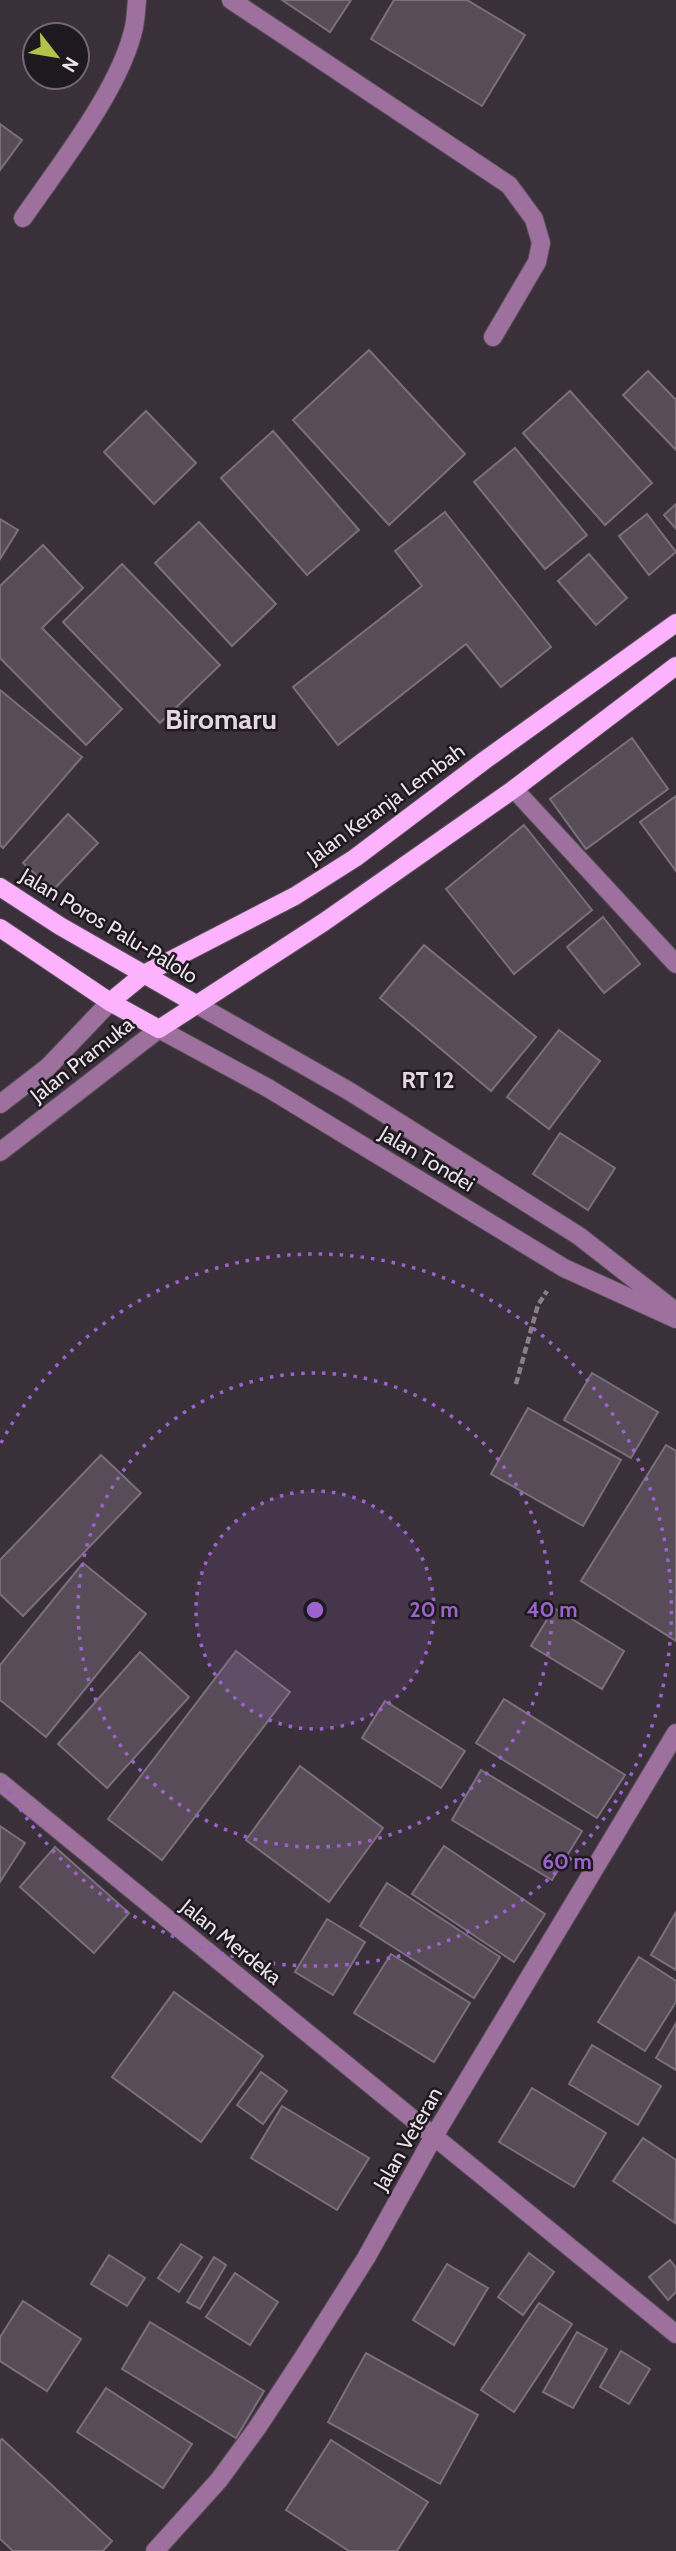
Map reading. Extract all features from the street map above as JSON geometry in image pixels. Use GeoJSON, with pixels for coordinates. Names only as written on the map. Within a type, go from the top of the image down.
{"type":"FeatureCollection","features":[{"type":"Feature","properties":{"kind":"main road","name":"Jalan Keranja Lembah"},"geometry":{"type":"LineString","coordinates":[[110,1002],[144,974],[295,896],[355,858],[485,760],[676,623]]}},
{"type":"Feature","properties":{"kind":"main road"},"geometry":{"type":"LineString","coordinates":[[0,928],[110,1002],[159,1029],[324,922],[514,789],[676,666]]}},
{"type":"Feature","properties":{"kind":"main road","name":"Jalan Poros Palu-Palolo"},"geometry":{"type":"LineString","coordinates":[[0,887],[60,926],[196,1004]]}},
{"type":"Feature","properties":{"kind":"street"},"geometry":{"type":"LineString","coordinates":[[23,218],[91,118],[121,67],[134,27],[137,0]]}},
{"type":"Feature","properties":{"kind":"street"},"geometry":{"type":"LineString","coordinates":[[231,0],[509,185],[525,204],[534,219],[541,243],[537,262],[493,337]]}},
{"type":"Feature","properties":{"kind":"street"},"geometry":{"type":"LineString","coordinates":[[514,789],[676,964]]}},
{"type":"Feature","properties":{"kind":"street"},"geometry":{"type":"LineString","coordinates":[[0,1104],[48,1067],[110,1002]]}},
{"type":"Feature","properties":{"kind":"street"},"geometry":{"type":"LineString","coordinates":[[196,1004],[349,1090],[568,1228],[676,1311]]}},
{"type":"Feature","properties":{"kind":"street","name":"Jalan Pramuka"},"geometry":{"type":"LineString","coordinates":[[0,1153],[159,1029]]}},
{"type":"Feature","properties":{"kind":"street","name":"Jalan Tondei"},"geometry":{"type":"LineString","coordinates":[[159,1029],[268,1088],[564,1268],[676,1319]]}},
{"type":"Feature","properties":{"kind":"street","name":"Jalan Veteran"},"geometry":{"type":"LineString","coordinates":[[155,2551],[219,2480],[257,2428],[366,2258],[434,2136],[676,1733]]}},
{"type":"Feature","properties":{"kind":"street","name":"Jalan Merdeka"},"geometry":{"type":"LineString","coordinates":[[0,1782],[676,2334]]}},
{"type":"Feature","properties":{"kind":"path"},"geometry":{"type":"LineString","coordinates":[[516,1384],[538,1305],[564,1268]]}},
{"type":"Feature","properties":{"kind":"building"},"geometry":{"type":"Polygon","coordinates":[[[282,0],[351,0],[330,32],[282,0]]]}},
{"type":"Feature","properties":{"kind":"building"},"geometry":{"type":"Polygon","coordinates":[[[394,0],[467,0],[525,35],[482,106],[371,39],[394,0]]]}},
{"type":"Feature","properties":{"kind":"building"},"geometry":{"type":"Polygon","coordinates":[[[0,124],[22,140],[0,170],[0,124]]]}},
{"type":"Feature","properties":{"kind":"building"},"geometry":{"type":"Polygon","coordinates":[[[369,350],[465,454],[389,525],[293,420],[369,350]]]}},
{"type":"Feature","properties":{"kind":"building"},"geometry":{"type":"Polygon","coordinates":[[[648,371],[676,400],[676,450],[623,395],[648,371]]]}},
{"type":"Feature","properties":{"kind":"building"},"geometry":{"type":"Polygon","coordinates":[[[570,391],[652,483],[605,525],[523,433],[570,391]]]}},
{"type":"Feature","properties":{"kind":"building"},"geometry":{"type":"Polygon","coordinates":[[[146,411],[196,463],[154,504],[104,452],[146,411]]]}},
{"type":"Feature","properties":{"kind":"building"},"geometry":{"type":"Polygon","coordinates":[[[273,431],[359,530],[307,575],[221,478],[273,431]]]}},
{"type":"Feature","properties":{"kind":"building"},"geometry":{"type":"Polygon","coordinates":[[[515,448],[587,535],[545,569],[474,482],[515,448]]]}},
{"type":"Feature","properties":{"kind":"building"},"geometry":{"type":"Polygon","coordinates":[[[676,504],[676,529],[664,515],[676,504]]]}},
{"type":"Feature","properties":{"kind":"building"},"geometry":{"type":"Polygon","coordinates":[[[445,512],[551,647],[501,687],[466,644],[338,745],[293,687],[422,586],[395,551],[445,512]]]}},
{"type":"Feature","properties":{"kind":"building"},"geometry":{"type":"Polygon","coordinates":[[[647,514],[676,552],[649,575],[619,536],[647,514]]]}},
{"type":"Feature","properties":{"kind":"building"},"geometry":{"type":"Polygon","coordinates":[[[0,519],[18,530],[0,559],[0,519]]]}},
{"type":"Feature","properties":{"kind":"building"},"geometry":{"type":"Polygon","coordinates":[[[199,522],[276,604],[232,646],[155,563],[199,522]]]}},
{"type":"Feature","properties":{"kind":"building"},"geometry":{"type":"Polygon","coordinates":[[[43,545],[83,588],[42,628],[122,709],[86,745],[0,658],[0,586],[43,545]]]}},
{"type":"Feature","properties":{"kind":"building"},"geometry":{"type":"Polygon","coordinates":[[[589,554],[627,598],[596,625],[558,581],[589,554]]]}},
{"type":"Feature","properties":{"kind":"building"},"geometry":{"type":"Polygon","coordinates":[[[122,564],[220,665],[160,723],[63,622],[122,564]]]}},
{"type":"Feature","properties":{"kind":"building"},"geometry":{"type":"Polygon","coordinates":[[[0,690],[82,757],[3,848],[0,845],[0,690]]]}},
{"type":"Feature","properties":{"kind":"building"},"geometry":{"type":"Polygon","coordinates":[[[632,738],[668,789],[586,849],[550,799],[632,738]]]}},
{"type":"Feature","properties":{"kind":"building"},"geometry":{"type":"Polygon","coordinates":[[[676,796],[676,871],[640,822],[676,796]]]}},
{"type":"Feature","properties":{"kind":"building"},"geometry":{"type":"Polygon","coordinates":[[[68,814],[98,843],[53,890],[23,863],[68,814]]]}},
{"type":"Feature","properties":{"kind":"building"},"geometry":{"type":"Polygon","coordinates":[[[524,825],[592,910],[514,974],[446,889],[524,825]]]}},
{"type":"Feature","properties":{"kind":"building"},"geometry":{"type":"Polygon","coordinates":[[[603,917],[640,964],[604,993],[567,947],[603,917]]]}},
{"type":"Feature","properties":{"kind":"building"},"geometry":{"type":"Polygon","coordinates":[[[424,945],[536,1037],[491,1091],[380,998],[424,945]]]}},
{"type":"Feature","properties":{"kind":"building"},"geometry":{"type":"Polygon","coordinates":[[[559,1030],[600,1061],[549,1129],[507,1097],[559,1030]]]}},
{"type":"Feature","properties":{"kind":"building"},"geometry":{"type":"Polygon","coordinates":[[[560,1133],[615,1168],[588,1210],[533,1174],[560,1133]]]}},
{"type":"Feature","properties":{"kind":"building"},"geometry":{"type":"Polygon","coordinates":[[[592,1373],[658,1412],[631,1458],[564,1420],[592,1373]]]}},
{"type":"Feature","properties":{"kind":"building"},"geometry":{"type":"Polygon","coordinates":[[[528,1408],[621,1460],[583,1526],[491,1474],[528,1408]]]}},
{"type":"Feature","properties":{"kind":"building"},"geometry":{"type":"Polygon","coordinates":[[[666,1445],[676,1451],[676,1641],[581,1581],[666,1445]]]}},
{"type":"Feature","properties":{"kind":"building"},"geometry":{"type":"Polygon","coordinates":[[[101,1455],[141,1493],[23,1616],[0,1594],[0,1560],[101,1455]]]}},
{"type":"Feature","properties":{"kind":"building"},"geometry":{"type":"Polygon","coordinates":[[[83,1563],[146,1614],[46,1737],[0,1700],[0,1665],[83,1563]]]}},
{"type":"Feature","properties":{"kind":"building"},"geometry":{"type":"Polygon","coordinates":[[[554,1608],[624,1651],[602,1689],[531,1646],[554,1608]]]}},
{"type":"Feature","properties":{"kind":"building"},"geometry":{"type":"Polygon","coordinates":[[[236,1651],[290,1692],[162,1860],[108,1819],[236,1651]]]}},
{"type":"Feature","properties":{"kind":"building"},"geometry":{"type":"Polygon","coordinates":[[[140,1652],[189,1697],[107,1788],[58,1744],[140,1652]]]}},
{"type":"Feature","properties":{"kind":"building"},"geometry":{"type":"Polygon","coordinates":[[[504,1699],[625,1775],[597,1818],[476,1743],[504,1699]]]}},
{"type":"Feature","properties":{"kind":"building"},"geometry":{"type":"Polygon","coordinates":[[[385,1701],[465,1751],[441,1788],[362,1738],[385,1701]]]}},
{"type":"Feature","properties":{"kind":"building"},"geometry":{"type":"Polygon","coordinates":[[[300,1766],[383,1828],[329,1902],[246,1840],[300,1766]]]}},
{"type":"Feature","properties":{"kind":"building"},"geometry":{"type":"Polygon","coordinates":[[[481,1770],[582,1831],[552,1880],[452,1820],[481,1770]]]}},
{"type":"Feature","properties":{"kind":"building"},"geometry":{"type":"Polygon","coordinates":[[[0,1826],[25,1843],[0,1882],[0,1826]]]}},
{"type":"Feature","properties":{"kind":"building"},"geometry":{"type":"Polygon","coordinates":[[[444,1846],[545,1914],[514,1962],[412,1894],[444,1846]]]}},
{"type":"Feature","properties":{"kind":"building"},"geometry":{"type":"Polygon","coordinates":[[[55,1847],[129,1913],[94,1953],[20,1887],[55,1847]]]}},
{"type":"Feature","properties":{"kind":"building"},"geometry":{"type":"Polygon","coordinates":[[[387,1883],[500,1957],[474,1998],[360,1926],[387,1883]]]}},
{"type":"Feature","properties":{"kind":"building"},"geometry":{"type":"Polygon","coordinates":[[[676,1912],[676,1970],[651,1955],[676,1912]]]}},
{"type":"Feature","properties":{"kind":"building"},"geometry":{"type":"Polygon","coordinates":[[[327,1919],[365,1942],[333,1995],[295,1972],[327,1919]]]}},
{"type":"Feature","properties":{"kind":"building"},"geometry":{"type":"Polygon","coordinates":[[[391,1954],[470,2003],[434,2062],[354,2013],[391,1954]]]}},
{"type":"Feature","properties":{"kind":"building"},"geometry":{"type":"Polygon","coordinates":[[[639,1957],[676,1981],[676,2002],[645,2051],[598,2022],[639,1957]]]}},
{"type":"Feature","properties":{"kind":"building"},"geometry":{"type":"Polygon","coordinates":[[[174,1992],[263,2056],[201,2142],[112,2077],[174,1992]]]}},
{"type":"Feature","properties":{"kind":"building"},"geometry":{"type":"Polygon","coordinates":[[[676,2023],[676,2070],[656,2058],[676,2023]]]}},
{"type":"Feature","properties":{"kind":"building"},"geometry":{"type":"Polygon","coordinates":[[[592,2045],[661,2086],[638,2125],[569,2084],[592,2045]]]}},
{"type":"Feature","properties":{"kind":"building"},"geometry":{"type":"Polygon","coordinates":[[[261,2072],[287,2091],[263,2124],[237,2105],[261,2072]]]}},
{"type":"Feature","properties":{"kind":"building"},"geometry":{"type":"Polygon","coordinates":[[[532,2088],[606,2133],[574,2187],[499,2142],[532,2088]]]}},
{"type":"Feature","properties":{"kind":"building"},"geometry":{"type":"Polygon","coordinates":[[[282,2106],[369,2158],[337,2210],[251,2158],[282,2106]]]}},
{"type":"Feature","properties":{"kind":"building"},"geometry":{"type":"Polygon","coordinates":[[[643,2138],[676,2160],[675,2223],[613,2181],[643,2138]]]}},
{"type":"Feature","properties":{"kind":"building"},"geometry":{"type":"Polygon","coordinates":[[[181,2244],[202,2257],[179,2292],[158,2278],[181,2244]]]}},
{"type":"Feature","properties":{"kind":"building"},"geometry":{"type":"Polygon","coordinates":[[[529,2253],[554,2272],[523,2315],[498,2297],[529,2253]]]}},
{"type":"Feature","properties":{"kind":"building"},"geometry":{"type":"Polygon","coordinates":[[[109,2255],[145,2278],[127,2306],[91,2284],[109,2255]]]}},
{"type":"Feature","properties":{"kind":"building"},"geometry":{"type":"Polygon","coordinates":[[[214,2257],[226,2265],[200,2309],[187,2302],[214,2257]]]}},
{"type":"Feature","properties":{"kind":"building"},"geometry":{"type":"Polygon","coordinates":[[[670,2260],[676,2268],[676,2292],[668,2300],[649,2277],[670,2260]]]}},
{"type":"Feature","properties":{"kind":"building"},"geometry":{"type":"Polygon","coordinates":[[[447,2264],[488,2288],[454,2345],[413,2320],[447,2264]]]}},
{"type":"Feature","properties":{"kind":"building"},"geometry":{"type":"Polygon","coordinates":[[[235,2273],[278,2302],[250,2345],[206,2317],[235,2273]]]}},
{"type":"Feature","properties":{"kind":"building"},"geometry":{"type":"Polygon","coordinates":[[[23,2301],[81,2339],[47,2391],[0,2361],[0,2337],[23,2301]]]}},
{"type":"Feature","properties":{"kind":"building"},"geometry":{"type":"Polygon","coordinates":[[[539,2303],[572,2324],[514,2412],[481,2390],[539,2303]]]}},
{"type":"Feature","properties":{"kind":"building"},"geometry":{"type":"Polygon","coordinates":[[[150,2322],[264,2391],[236,2438],[122,2369],[150,2322]]]}},
{"type":"Feature","properties":{"kind":"building"},"geometry":{"type":"Polygon","coordinates":[[[577,2332],[607,2349],[573,2408],[543,2392],[577,2332]]]}},
{"type":"Feature","properties":{"kind":"building"},"geometry":{"type":"Polygon","coordinates":[[[621,2351],[650,2369],[629,2404],[600,2387],[621,2351]]]}},
{"type":"Feature","properties":{"kind":"building"},"geometry":{"type":"Polygon","coordinates":[[[366,2353],[478,2415],[440,2484],[328,2422],[366,2353]]]}},
{"type":"Feature","properties":{"kind":"building"},"geometry":{"type":"Polygon","coordinates":[[[106,2388],[192,2444],[163,2488],[77,2432],[106,2388]]]}},
{"type":"Feature","properties":{"kind":"building"},"geometry":{"type":"Polygon","coordinates":[[[2,2439],[112,2541],[103,2551],[13,2551],[0,2539],[2,2439]]]}},
{"type":"Feature","properties":{"kind":"building"},"geometry":{"type":"Polygon","coordinates":[[[331,2440],[428,2502],[397,2551],[349,2551],[286,2510],[331,2440]]]}},
{"type":"Feature","properties":{"kind":"district","name":"Biromaru"},"geometry":{"type":"Point","coordinates":[221,719]}},
{"type":"Feature","properties":{"kind":"district","name":"RT 12"},"geometry":{"type":"Point","coordinates":[428,1080]}}]}
